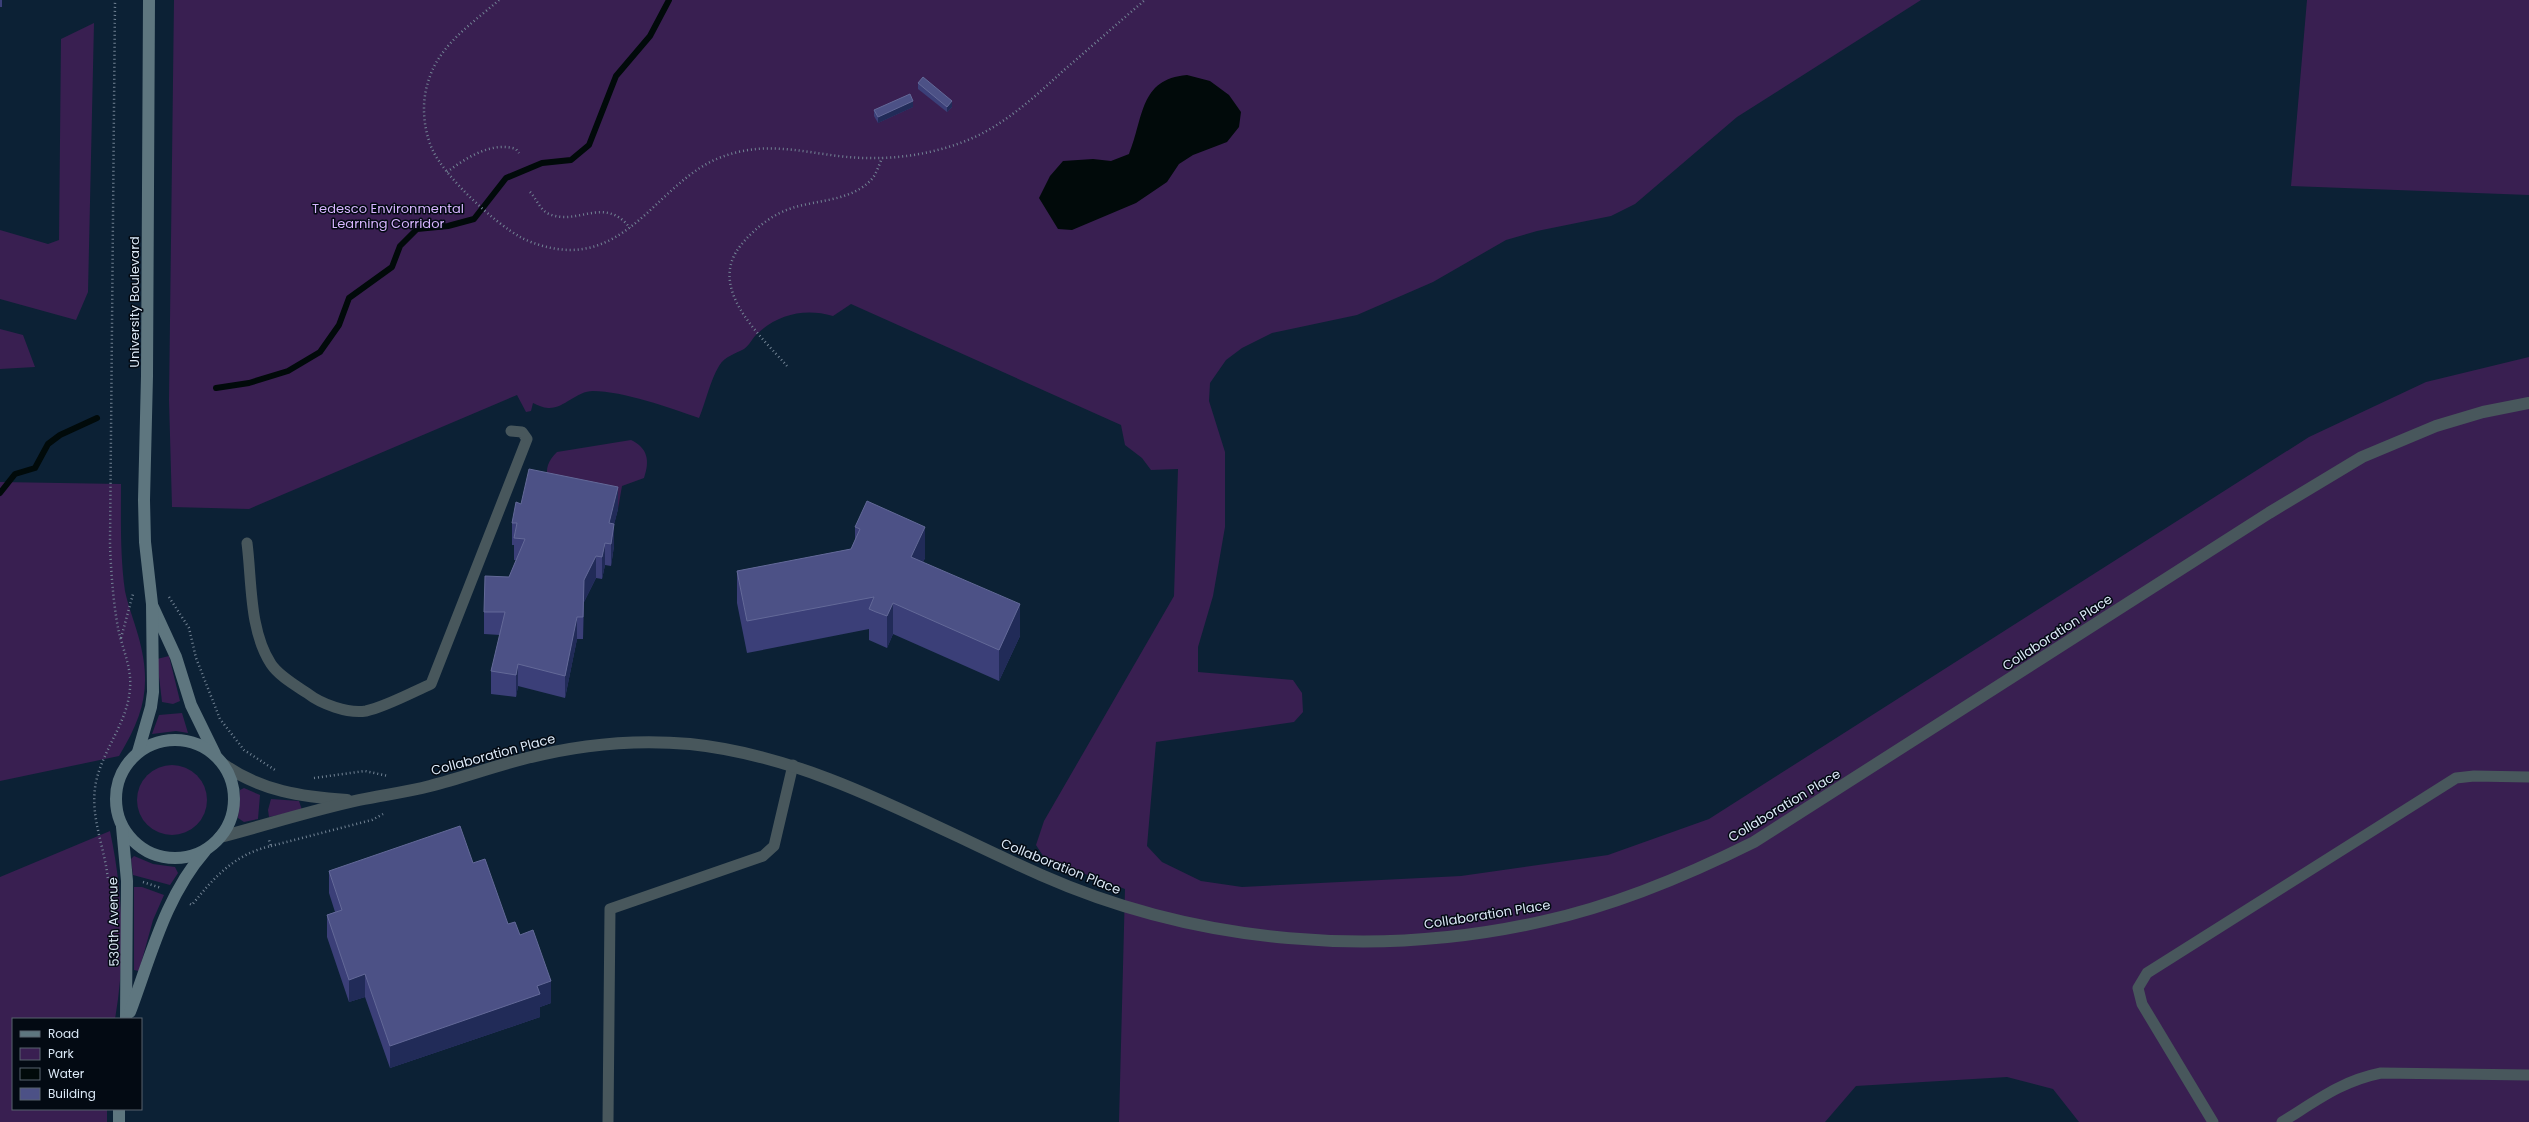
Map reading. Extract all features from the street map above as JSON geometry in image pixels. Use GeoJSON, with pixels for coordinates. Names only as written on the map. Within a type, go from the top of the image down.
{"type":"FeatureCollection","features":[{"type":"Feature","properties":{"kind":"street","name":"University Boulevard"},"geometry":{"type":"LineString","coordinates":[[138,752],[151,707],[153,692],[152,604],[145,542],[144,500],[147,376],[149,0]]}},
{"type":"Feature","properties":{"kind":"street","name":"Collaboration Place"},"geometry":{"type":"LineString","coordinates":[[220,837],[357,800],[431,785],[560,750],[634,742],[670,743],[715,748],[793,765],[852,788],[972,845],[1075,890],[1152,915],[1198,926],[1300,938],[1349,941],[1396,940],[1445,936],[1544,921],[1607,903],[1670,880],[1716,861],[1754,842],[1862,775],[2269,513],[2362,457],[2436,426],[2483,412],[2529,403]]}},
{"type":"Feature","properties":{"kind":"street","name":"University Boulevard"},"geometry":{"type":"LineString","coordinates":[[152,604],[176,657],[191,705],[220,760]]}},
{"type":"Feature","properties":{"kind":"street"},"geometry":{"type":"LineString","coordinates":[[179,740],[200,745],[220,760],[233,787],[234,802],[227,827],[220,837],[208,849],[188,857],[168,858],[144,850],[131,839],[122,826],[117,813],[116,788],[124,767],[138,752],[156,742],[179,740]]}},
{"type":"Feature","properties":{"kind":"street","name":"Collaboration Place"},"geometry":{"type":"LineString","coordinates":[[220,760],[238,775],[289,794],[357,800]]}},
{"type":"Feature","properties":{"kind":"street","name":"530th Avenue"},"geometry":{"type":"LineString","coordinates":[[122,826],[127,896],[127,1018]]}},
{"type":"Feature","properties":{"kind":"street","name":"530th Avenue"},"geometry":{"type":"LineString","coordinates":[[127,1018],[153,946],[172,902],[191,868],[208,849]]}},
{"type":"Feature","properties":{"kind":"street"},"geometry":{"type":"LineString","coordinates":[[119,1110],[119,1122]]}},
{"type":"Feature","properties":{"kind":"lane"},"geometry":{"type":"LineString","coordinates":[[247,543],[259,639],[272,664],[293,683],[313,698],[334,708],[366,711],[431,684],[527,439],[522,432],[511,431]]}},
{"type":"Feature","properties":{"kind":"lane"},"geometry":{"type":"LineString","coordinates":[[608,1122],[610,910],[763,856],[774,846],[793,765]]}},
{"type":"Feature","properties":{"kind":"lane"},"geometry":{"type":"LineString","coordinates":[[2213,1122],[2142,1004],[2138,988],[2147,973],[2456,778],[2474,776],[2529,777]]}},
{"type":"Feature","properties":{"kind":"lane"},"geometry":{"type":"LineString","coordinates":[[2282,1122],[2336,1088],[2358,1078],[2381,1074],[2529,1075]]}},
{"type":"Feature","properties":{"kind":"path"},"geometry":{"type":"LineString","coordinates":[[113,880],[108,880],[106,861],[95,820],[94,802],[96,781],[129,701],[130,674],[114,605],[110,544],[115,0]]}},
{"type":"Feature","properties":{"kind":"path"},"geometry":{"type":"LineString","coordinates":[[499,0],[460,33],[446,48],[437,61],[429,78],[424,97],[426,129],[433,152],[447,172],[461,188],[498,220],[514,233],[531,242],[558,249],[572,250],[601,245],[630,228],[696,171],[716,160],[741,151],[781,147],[856,158],[882,158],[938,150],[978,135],[992,127],[1039,93],[1145,0]]}},
{"type":"Feature","properties":{"kind":"path"},"geometry":{"type":"LineString","coordinates":[[447,172],[472,156],[492,148],[516,148],[519,153]]}},
{"type":"Feature","properties":{"kind":"path"},"geometry":{"type":"LineString","coordinates":[[787,366],[734,301],[728,277],[734,254],[756,228],[775,216],[796,207],[841,197],[868,184],[874,178],[882,158]]}},
{"type":"Feature","properties":{"kind":"path"},"geometry":{"type":"LineString","coordinates":[[530,192],[542,208],[552,215],[562,216],[607,212],[620,217],[630,228]]}},
{"type":"Feature","properties":{"kind":"path"},"geometry":{"type":"LineString","coordinates":[[189,628],[196,658],[220,719],[244,750],[275,770],[282,772]]}},
{"type":"Feature","properties":{"kind":"path"},"geometry":{"type":"LineString","coordinates":[[273,775],[275,770]]}},
{"type":"Feature","properties":{"kind":"path"},"geometry":{"type":"LineString","coordinates":[[308,778],[365,771]]}},
{"type":"Feature","properties":{"kind":"path"},"geometry":{"type":"LineString","coordinates":[[187,902],[192,905],[227,867],[251,850],[372,820]]}},
{"type":"Feature","properties":{"kind":"path"},"geometry":{"type":"LineString","coordinates":[[267,834],[271,846]]}},
{"type":"Feature","properties":{"kind":"path"},"geometry":{"type":"LineString","coordinates":[[139,882],[166,890]]}},
{"type":"Feature","properties":{"kind":"green space","name":"Tedesco Environmental Learning Corridor"},"geometry":{"type":"Polygon","coordinates":[[[174,0],[1921,0],[1737,117],[1635,204],[1611,216],[1537,231],[1506,240],[1433,282],[1357,315],[1272,333],[1242,348],[1226,360],[1210,383],[1209,401],[1225,452],[1225,527],[1213,596],[1198,647],[1198,672],[1293,680],[1302,693],[1303,712],[1294,722],[1156,742],[1147,846],[1162,862],[1201,881],[1242,887],[1461,876],[1608,855],[1709,819],[2309,437],[2426,382],[2529,357],[2529,1122],[2079,1122],[2053,1089],[2007,1077],[1856,1086],[1825,1122],[1119,1122],[1125,889],[1045,859],[1036,845],[1044,821],[1174,596],[1178,469],[1151,470],[1142,458],[1125,445],[1121,425],[851,304],[833,316],[812,313],[793,314],[766,326],[756,335],[746,348],[727,358],[721,363],[713,378],[699,418],[632,397],[593,391],[581,394],[554,408],[544,408],[533,403],[531,411],[526,412],[517,395],[249,509],[172,507],[169,400],[174,0]]]}},
{"type":"Feature","properties":{"kind":"green space"},"geometry":{"type":"Polygon","coordinates":[[[2307,0],[2529,0],[2529,195],[2291,186],[2307,0]]]}},
{"type":"Feature","properties":{"kind":"green space"},"geometry":{"type":"Polygon","coordinates":[[[94,23],[88,292],[76,320],[0,299],[0,230],[48,244],[59,240],[61,39],[94,23]]]}},
{"type":"Feature","properties":{"kind":"green space"},"geometry":{"type":"Polygon","coordinates":[[[0,329],[23,335],[35,367],[0,369],[0,329]]]}},
{"type":"Feature","properties":{"kind":"green space"},"geometry":{"type":"Polygon","coordinates":[[[631,440],[637,443],[644,451],[647,461],[646,472],[644,478],[622,486],[618,509],[548,481],[548,465],[551,458],[557,452],[631,440]]]}},
{"type":"Feature","properties":{"kind":"green space"},"geometry":{"type":"Polygon","coordinates":[[[0,482],[121,484],[123,578],[125,591],[142,653],[145,669],[145,683],[144,698],[140,712],[135,726],[119,756],[0,781],[0,482]]]}},
{"type":"Feature","properties":{"kind":"green space"},"geometry":{"type":"Polygon","coordinates":[[[169,656],[180,701],[173,704],[162,702],[157,659],[169,656]]]}},
{"type":"Feature","properties":{"kind":"green space"},"geometry":{"type":"Polygon","coordinates":[[[182,713],[188,733],[176,731],[152,734],[159,715],[182,713]]]}},
{"type":"Feature","properties":{"kind":"green space"},"geometry":{"type":"Polygon","coordinates":[[[172,765],[191,771],[201,781],[207,800],[201,819],[191,829],[172,835],[153,829],[143,819],[137,800],[143,781],[153,771],[172,765]]]}},
{"type":"Feature","properties":{"kind":"green space"},"geometry":{"type":"Polygon","coordinates":[[[244,788],[260,795],[258,819],[244,822],[238,818],[240,790],[244,788]]]}},
{"type":"Feature","properties":{"kind":"green space"},"geometry":{"type":"Polygon","coordinates":[[[271,799],[299,801],[302,810],[269,817],[268,810],[271,799]]]}},
{"type":"Feature","properties":{"kind":"green space"},"geometry":{"type":"Polygon","coordinates":[[[110,831],[118,877],[122,925],[121,972],[115,1018],[12,1018],[12,1110],[107,1110],[107,1122],[0,1122],[0,877],[110,831]]]}},
{"type":"Feature","properties":{"kind":"green space"},"geometry":{"type":"Polygon","coordinates":[[[134,856],[153,864],[175,867],[178,873],[170,885],[133,875],[131,859],[134,856]]]}},
{"type":"Feature","properties":{"kind":"green space"},"geometry":{"type":"Polygon","coordinates":[[[134,887],[142,887],[164,895],[153,920],[139,971],[134,970],[134,887]]]}},
{"type":"Feature","properties":{"kind":"water"},"geometry":{"type":"Polygon","coordinates":[[[1187,75],[1210,81],[1229,95],[1241,112],[1239,127],[1227,142],[1193,155],[1179,164],[1167,182],[1136,203],[1072,230],[1058,229],[1039,198],[1050,176],[1063,161],[1093,159],[1111,161],[1129,154],[1141,114],[1152,92],[1160,84],[1171,78],[1187,75]]]}},
{"type":"Feature","properties":{"kind":"building"},"geometry":{"type":"Polygon","coordinates":[[[923,77],[952,101],[947,107],[918,83],[923,77]]]}},
{"type":"Feature","properties":{"kind":"building"},"geometry":{"type":"Polygon","coordinates":[[[910,94],[913,101],[878,117],[874,110],[910,94]]]}},
{"type":"Feature","properties":{"kind":"building"},"geometry":{"type":"Polygon","coordinates":[[[529,469],[618,487],[609,523],[614,524],[611,544],[605,543],[602,557],[596,556],[584,580],[583,617],[577,617],[565,676],[518,664],[516,675],[491,671],[505,612],[484,612],[485,576],[509,577],[525,539],[514,538],[517,523],[512,523],[516,502],[521,504],[529,469]]]}},
{"type":"Feature","properties":{"kind":"building"},"geometry":{"type":"Polygon","coordinates":[[[867,501],[925,527],[911,557],[1020,604],[999,650],[893,603],[887,616],[876,612],[869,609],[874,597],[747,621],[737,571],[851,549],[860,529],[855,527],[867,501]]]}},
{"type":"Feature","properties":{"kind":"building"},"geometry":{"type":"Polygon","coordinates":[[[460,826],[473,863],[485,859],[508,924],[515,922],[520,935],[533,930],[551,981],[537,986],[540,994],[390,1046],[365,974],[349,980],[327,915],[342,910],[329,871],[460,826]]]}},
{"type":"Feature","properties":{"kind":"waterway"},"geometry":{"type":"LineString","coordinates":[[216,388],[249,383],[288,371],[320,352],[339,325],[349,298],[392,267],[400,246],[417,229],[448,226],[474,219],[506,178],[542,163],[571,160],[589,145],[616,76],[650,36],[669,0]]}},
{"type":"Feature","properties":{"kind":"waterway"},"geometry":{"type":"LineString","coordinates":[[0,493],[15,474],[35,468],[48,444],[60,435],[97,418]]}}]}
